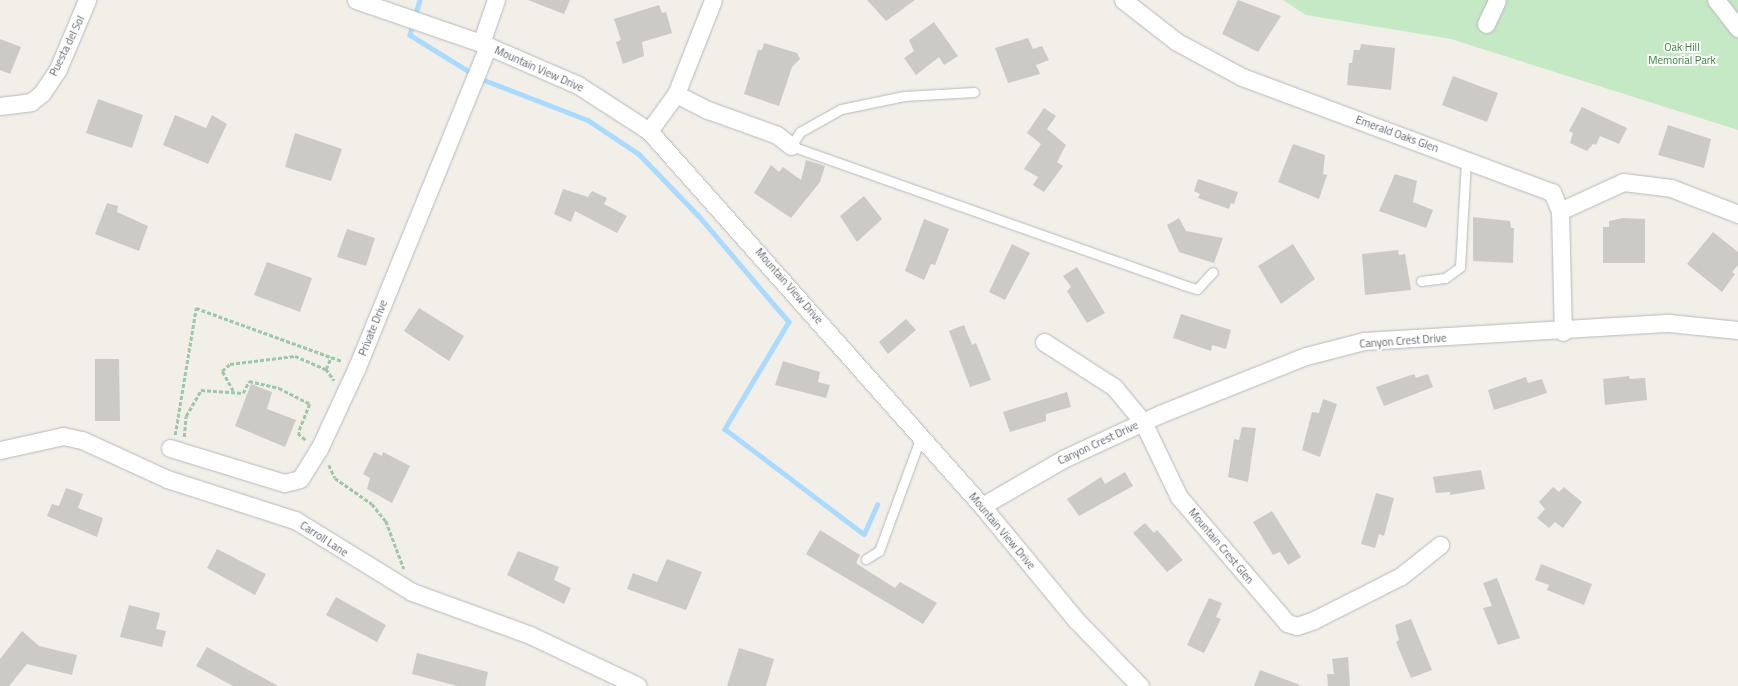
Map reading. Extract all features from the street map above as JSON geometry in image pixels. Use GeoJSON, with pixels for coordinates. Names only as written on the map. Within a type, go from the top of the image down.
{"type":"FeatureCollection","features":[{"type":"Feature","properties":{"kind":"street","name":"Puesta del Sol"},"geometry":{"type":"LineString","coordinates":[[0,106],[31,102],[42,93],[58,69],[87,0]]}},
{"type":"Feature","properties":{"kind":"street","name":"Mountain View Drive"},"geometry":{"type":"LineString","coordinates":[[356,0],[485,45],[578,84],[649,131],[921,436],[982,506],[1076,620],[1140,686]]}},
{"type":"Feature","properties":{"kind":"street","name":"Private Drive"},"geometry":{"type":"LineString","coordinates":[[177,443],[293,484],[300,479],[325,453],[357,367],[485,45],[496,0]]}},
{"type":"Feature","properties":{"kind":"street"},"geometry":{"type":"LineString","coordinates":[[649,131],[676,94],[713,0]]}},
{"type":"Feature","properties":{"kind":"street","name":"Emerald Oaks Glen"},"geometry":{"type":"LineString","coordinates":[[1124,0],[1177,42],[1242,77],[1552,192],[1560,211],[1564,332]]}},
{"type":"Feature","properties":{"kind":"street"},"geometry":{"type":"LineString","coordinates":[[1486,24],[1497,0]]}},
{"type":"Feature","properties":{"kind":"street"},"geometry":{"type":"LineString","coordinates":[[1716,0],[1738,28]]}},
{"type":"Feature","properties":{"kind":"street"},"geometry":{"type":"LineString","coordinates":[[676,94],[708,110],[777,135],[790,146]]}},
{"type":"Feature","properties":{"kind":"street"},"geometry":{"type":"LineString","coordinates":[[1560,211],[1623,182],[1670,188],[1738,214]]}},
{"type":"Feature","properties":{"kind":"street","name":"Canyon Crest Drive"},"geometry":{"type":"LineString","coordinates":[[982,506],[1063,459],[1143,422],[1306,356],[1364,341],[1564,332],[1669,323],[1738,330]]}},
{"type":"Feature","properties":{"kind":"street","name":"Mountain Crest Glen"},"geometry":{"type":"LineString","coordinates":[[1044,342],[1114,387],[1143,422],[1180,497],[1287,623],[1298,626],[1401,576],[1440,545]]}},
{"type":"Feature","properties":{"kind":"street","name":"Carroll Lane"},"geometry":{"type":"LineString","coordinates":[[0,450],[63,436],[82,440],[167,479],[296,520],[412,592],[530,636],[638,686]]}},
{"type":"Feature","properties":{"kind":"lane"},"geometry":{"type":"LineString","coordinates":[[974,92],[904,96],[841,108],[800,132],[790,146],[1197,290],[1213,272]]}},
{"type":"Feature","properties":{"kind":"lane"},"geometry":{"type":"LineString","coordinates":[[1421,280],[1445,278],[1460,267],[1466,159]]}},
{"type":"Feature","properties":{"kind":"lane"},"geometry":{"type":"LineString","coordinates":[[866,559],[879,551],[921,436]]}},
{"type":"Feature","properties":{"kind":"path"},"geometry":{"type":"LineString","coordinates":[[177,443],[196,308],[357,367]]}},
{"type":"Feature","properties":{"kind":"path"},"geometry":{"type":"LineString","coordinates":[[233,391],[222,371],[230,364],[295,356],[326,369],[331,357]]}},
{"type":"Feature","properties":{"kind":"path"},"geometry":{"type":"LineString","coordinates":[[177,443],[186,416],[201,390],[233,391],[243,393],[249,381],[259,382],[310,404],[298,433],[325,453],[328,468],[335,478],[372,504],[386,521],[396,538],[412,592]]}},
{"type":"Feature","properties":{"kind":"green space","name":"Oak Hill Memorial Park"},"geometry":{"type":"Polygon","coordinates":[[[1283,0],[1738,0],[1738,130],[1451,39],[1306,15],[1283,0]]]}},
{"type":"Feature","properties":{"kind":"building"},"geometry":{"type":"Polygon","coordinates":[[[528,0],[570,0],[564,14],[528,0]]]}},
{"type":"Feature","properties":{"kind":"building"},"geometry":{"type":"Polygon","coordinates":[[[867,0],[915,0],[886,21],[867,0]]]}},
{"type":"Feature","properties":{"kind":"building"},"geometry":{"type":"Polygon","coordinates":[[[1238,0],[1281,16],[1258,52],[1222,34],[1238,0]]]}},
{"type":"Feature","properties":{"kind":"building"},"geometry":{"type":"Polygon","coordinates":[[[659,5],[662,13],[666,12],[672,33],[642,42],[644,56],[623,64],[616,42],[621,40],[614,19],[659,5]]]}},
{"type":"Feature","properties":{"kind":"building"},"geometry":{"type":"Polygon","coordinates":[[[934,22],[958,56],[944,65],[939,57],[916,75],[904,58],[914,51],[909,40],[934,22]]]}},
{"type":"Feature","properties":{"kind":"building"},"geometry":{"type":"Polygon","coordinates":[[[1028,38],[1033,49],[1042,46],[1049,60],[1036,65],[1040,74],[1008,83],[995,48],[1028,38]]]}},
{"type":"Feature","properties":{"kind":"building"},"geometry":{"type":"Polygon","coordinates":[[[0,39],[21,47],[10,74],[0,70],[0,39]]]}},
{"type":"Feature","properties":{"kind":"building"},"geometry":{"type":"Polygon","coordinates":[[[764,43],[797,53],[800,59],[792,67],[779,106],[744,94],[758,50],[762,50],[764,43]]]}},
{"type":"Feature","properties":{"kind":"building"},"geometry":{"type":"Polygon","coordinates":[[[1361,44],[1395,48],[1391,90],[1347,85],[1349,63],[1352,63],[1354,50],[1360,50],[1361,44]]]}},
{"type":"Feature","properties":{"kind":"building"},"geometry":{"type":"Polygon","coordinates":[[[1453,76],[1498,93],[1487,122],[1442,105],[1453,76]]]}},
{"type":"Feature","properties":{"kind":"building"},"geometry":{"type":"Polygon","coordinates":[[[98,99],[143,115],[132,148],[86,133],[98,99]]]}},
{"type":"Feature","properties":{"kind":"building"},"geometry":{"type":"Polygon","coordinates":[[[1582,107],[1627,128],[1619,144],[1600,136],[1596,145],[1593,144],[1587,151],[1570,143],[1573,133],[1569,131],[1582,107]]]}},
{"type":"Feature","properties":{"kind":"building"},"geometry":{"type":"Polygon","coordinates":[[[1044,108],[1056,116],[1047,129],[1066,145],[1057,162],[1063,166],[1044,192],[1033,185],[1038,177],[1024,169],[1041,144],[1027,133],[1044,108]]]}},
{"type":"Feature","properties":{"kind":"building"},"geometry":{"type":"Polygon","coordinates":[[[175,115],[206,128],[212,115],[227,124],[208,164],[163,145],[175,115]]]}},
{"type":"Feature","properties":{"kind":"building"},"geometry":{"type":"Polygon","coordinates":[[[1668,125],[1711,139],[1704,168],[1658,155],[1668,125]]]}},
{"type":"Feature","properties":{"kind":"building"},"geometry":{"type":"Polygon","coordinates":[[[295,133],[342,149],[331,181],[285,167],[295,133]]]}},
{"type":"Feature","properties":{"kind":"building"},"geometry":{"type":"Polygon","coordinates":[[[1293,144],[1325,155],[1323,174],[1327,175],[1319,199],[1278,182],[1293,144]]]}},
{"type":"Feature","properties":{"kind":"building"},"geometry":{"type":"Polygon","coordinates":[[[806,160],[825,166],[820,182],[791,218],[754,193],[771,165],[779,172],[783,167],[801,180],[806,160]]]}},
{"type":"Feature","properties":{"kind":"building"},"geometry":{"type":"Polygon","coordinates":[[[1395,174],[1417,181],[1413,202],[1433,210],[1426,228],[1379,211],[1395,174]]]}},
{"type":"Feature","properties":{"kind":"building"},"geometry":{"type":"Polygon","coordinates":[[[1198,179],[1238,192],[1234,204],[1231,203],[1229,209],[1198,198],[1200,194],[1194,191],[1198,179]]]}},
{"type":"Feature","properties":{"kind":"building"},"geometry":{"type":"Polygon","coordinates":[[[563,189],[588,197],[592,191],[607,198],[604,204],[627,216],[617,233],[575,211],[571,222],[554,214],[563,189]]]}},
{"type":"Feature","properties":{"kind":"building"},"geometry":{"type":"Polygon","coordinates":[[[864,196],[882,219],[857,242],[840,216],[864,196]]]}},
{"type":"Feature","properties":{"kind":"building"},"geometry":{"type":"Polygon","coordinates":[[[107,203],[118,206],[117,212],[148,226],[139,251],[95,234],[107,203]]]}},
{"type":"Feature","properties":{"kind":"building"},"geometry":{"type":"Polygon","coordinates":[[[1473,217],[1510,221],[1511,228],[1514,228],[1513,263],[1473,261],[1473,217]]]}},
{"type":"Feature","properties":{"kind":"building"},"geometry":{"type":"Polygon","coordinates":[[[1179,218],[1186,231],[1223,238],[1214,263],[1179,252],[1167,225],[1179,218]]]}},
{"type":"Feature","properties":{"kind":"building"},"geometry":{"type":"Polygon","coordinates":[[[1623,218],[1645,219],[1645,263],[1603,263],[1603,227],[1609,227],[1609,221],[1623,218]]]}},
{"type":"Feature","properties":{"kind":"building"},"geometry":{"type":"Polygon","coordinates":[[[924,219],[949,229],[935,265],[931,264],[924,280],[905,271],[924,219]]]}},
{"type":"Feature","properties":{"kind":"building"},"geometry":{"type":"Polygon","coordinates":[[[347,229],[375,238],[366,266],[337,257],[347,229]]]}},
{"type":"Feature","properties":{"kind":"building"},"geometry":{"type":"Polygon","coordinates":[[[1713,232],[1738,252],[1738,265],[1732,272],[1735,274],[1722,292],[1687,264],[1713,232]]]}},
{"type":"Feature","properties":{"kind":"building"},"geometry":{"type":"Polygon","coordinates":[[[1012,244],[1030,253],[1005,300],[989,292],[1012,244]]]}},
{"type":"Feature","properties":{"kind":"building"},"geometry":{"type":"Polygon","coordinates":[[[1293,244],[1315,279],[1281,304],[1258,266],[1293,244]]]}},
{"type":"Feature","properties":{"kind":"building"},"geometry":{"type":"Polygon","coordinates":[[[1398,250],[1399,255],[1405,254],[1411,290],[1365,295],[1362,254],[1398,250]]]}},
{"type":"Feature","properties":{"kind":"building"},"geometry":{"type":"Polygon","coordinates":[[[267,262],[312,278],[300,312],[254,295],[267,262]]]}},
{"type":"Feature","properties":{"kind":"building"},"geometry":{"type":"Polygon","coordinates":[[[1077,267],[1105,313],[1087,323],[1067,291],[1071,287],[1063,276],[1077,267]]]}},
{"type":"Feature","properties":{"kind":"building"},"geometry":{"type":"Polygon","coordinates":[[[419,308],[464,336],[449,361],[404,331],[419,308]]]}},
{"type":"Feature","properties":{"kind":"building"},"geometry":{"type":"Polygon","coordinates":[[[1181,314],[1231,330],[1226,349],[1212,345],[1211,351],[1173,338],[1181,314]]]}},
{"type":"Feature","properties":{"kind":"building"},"geometry":{"type":"Polygon","coordinates":[[[906,319],[916,330],[888,354],[879,342],[906,319]]]}},
{"type":"Feature","properties":{"kind":"building"},"geometry":{"type":"Polygon","coordinates":[[[964,325],[972,345],[976,343],[991,380],[970,387],[949,331],[964,325]]]}},
{"type":"Feature","properties":{"kind":"building"},"geometry":{"type":"Polygon","coordinates":[[[95,359],[119,359],[120,421],[95,421],[95,359]]]}},
{"type":"Feature","properties":{"kind":"building"},"geometry":{"type":"Polygon","coordinates":[[[783,361],[820,372],[818,382],[830,385],[826,398],[775,385],[783,361]]]}},
{"type":"Feature","properties":{"kind":"building"},"geometry":{"type":"Polygon","coordinates":[[[1414,374],[1416,378],[1428,374],[1433,387],[1384,406],[1376,387],[1414,374]]]}},
{"type":"Feature","properties":{"kind":"building"},"geometry":{"type":"Polygon","coordinates":[[[1629,376],[1630,379],[1645,378],[1647,400],[1605,405],[1603,379],[1629,376]]]}},
{"type":"Feature","properties":{"kind":"building"},"geometry":{"type":"Polygon","coordinates":[[[1526,377],[1528,383],[1542,379],[1547,393],[1494,410],[1488,390],[1526,377]]]}},
{"type":"Feature","properties":{"kind":"building"},"geometry":{"type":"Polygon","coordinates":[[[251,384],[272,392],[267,409],[296,420],[285,447],[235,426],[251,384]]]}},
{"type":"Feature","properties":{"kind":"building"},"geometry":{"type":"Polygon","coordinates":[[[1067,392],[1071,407],[1046,414],[1046,421],[1010,432],[1003,412],[1067,392]]]}},
{"type":"Feature","properties":{"kind":"building"},"geometry":{"type":"Polygon","coordinates":[[[1323,399],[1337,404],[1320,457],[1302,450],[1312,412],[1319,413],[1323,399]]]}},
{"type":"Feature","properties":{"kind":"building"},"geometry":{"type":"Polygon","coordinates":[[[1242,427],[1256,428],[1248,482],[1228,477],[1234,439],[1239,440],[1242,427]]]}},
{"type":"Feature","properties":{"kind":"building"},"geometry":{"type":"Polygon","coordinates":[[[374,452],[382,456],[383,452],[410,466],[392,503],[367,489],[370,478],[363,474],[374,452]]]}},
{"type":"Feature","properties":{"kind":"building"},"geometry":{"type":"Polygon","coordinates":[[[1481,470],[1485,489],[1450,495],[1450,492],[1436,493],[1433,477],[1481,470]]]}},
{"type":"Feature","properties":{"kind":"building"},"geometry":{"type":"Polygon","coordinates":[[[1125,472],[1133,486],[1079,516],[1067,499],[1101,477],[1105,484],[1125,472]]]}},
{"type":"Feature","properties":{"kind":"building"},"geometry":{"type":"Polygon","coordinates":[[[1553,487],[1559,492],[1564,487],[1582,502],[1563,528],[1555,522],[1549,528],[1537,518],[1545,509],[1539,502],[1553,487]]]}},
{"type":"Feature","properties":{"kind":"building"},"geometry":{"type":"Polygon","coordinates":[[[66,488],[83,494],[78,508],[103,518],[97,537],[47,516],[52,504],[59,506],[66,488]]]}},
{"type":"Feature","properties":{"kind":"building"},"geometry":{"type":"Polygon","coordinates":[[[1376,493],[1394,498],[1384,536],[1379,534],[1375,548],[1361,544],[1376,493]]]}},
{"type":"Feature","properties":{"kind":"building"},"geometry":{"type":"Polygon","coordinates":[[[1272,511],[1301,557],[1288,565],[1280,552],[1273,555],[1253,522],[1272,511]]]}},
{"type":"Feature","properties":{"kind":"building"},"geometry":{"type":"Polygon","coordinates":[[[1145,523],[1154,533],[1157,530],[1183,560],[1167,572],[1133,533],[1145,523]]]}},
{"type":"Feature","properties":{"kind":"building"},"geometry":{"type":"Polygon","coordinates":[[[820,530],[860,555],[856,563],[895,588],[900,582],[937,603],[923,624],[806,554],[820,530]]]}},
{"type":"Feature","properties":{"kind":"building"},"geometry":{"type":"Polygon","coordinates":[[[217,549],[266,574],[255,595],[207,568],[217,549]]]}},
{"type":"Feature","properties":{"kind":"building"},"geometry":{"type":"Polygon","coordinates":[[[518,551],[559,567],[554,580],[571,588],[564,604],[507,575],[518,551]]]}},
{"type":"Feature","properties":{"kind":"building"},"geometry":{"type":"Polygon","coordinates":[[[667,559],[702,572],[686,610],[627,589],[633,573],[657,582],[667,559]]]}},
{"type":"Feature","properties":{"kind":"building"},"geometry":{"type":"Polygon","coordinates":[[[1541,564],[1592,584],[1584,605],[1547,590],[1549,585],[1535,580],[1541,564]]]}},
{"type":"Feature","properties":{"kind":"building"},"geometry":{"type":"Polygon","coordinates":[[[1497,578],[1520,638],[1498,645],[1483,608],[1492,606],[1483,583],[1497,578]]]}},
{"type":"Feature","properties":{"kind":"building"},"geometry":{"type":"Polygon","coordinates":[[[336,597],[386,625],[377,642],[326,615],[336,597]]]}},
{"type":"Feature","properties":{"kind":"building"},"geometry":{"type":"Polygon","coordinates":[[[1209,598],[1222,603],[1216,617],[1221,619],[1204,653],[1187,645],[1209,598]]]}},
{"type":"Feature","properties":{"kind":"building"},"geometry":{"type":"Polygon","coordinates":[[[129,605],[160,613],[156,629],[166,631],[162,647],[120,637],[129,605]]]}},
{"type":"Feature","properties":{"kind":"building"},"geometry":{"type":"Polygon","coordinates":[[[1411,619],[1432,670],[1411,678],[1396,642],[1399,640],[1395,625],[1411,619]]]}},
{"type":"Feature","properties":{"kind":"building"},"geometry":{"type":"Polygon","coordinates":[[[22,631],[39,646],[77,655],[72,675],[27,664],[9,686],[0,686],[0,659],[22,631]]]}},
{"type":"Feature","properties":{"kind":"building"},"geometry":{"type":"Polygon","coordinates":[[[207,647],[278,686],[233,686],[196,666],[207,647]]]}},
{"type":"Feature","properties":{"kind":"building"},"geometry":{"type":"Polygon","coordinates":[[[739,648],[774,659],[766,686],[727,686],[739,648]]]}},
{"type":"Feature","properties":{"kind":"building"},"geometry":{"type":"Polygon","coordinates":[[[417,653],[488,672],[485,686],[457,686],[412,674],[417,653]]]}},
{"type":"Feature","properties":{"kind":"building"},"geometry":{"type":"Polygon","coordinates":[[[1348,657],[1350,686],[1328,686],[1327,674],[1334,674],[1332,659],[1348,657]]]}},
{"type":"Feature","properties":{"kind":"building"},"geometry":{"type":"Polygon","coordinates":[[[1260,670],[1300,685],[1254,686],[1260,670]]]}},
{"type":"Feature","properties":{"kind":"waterway"},"geometry":{"type":"LineString","coordinates":[[420,0],[410,35],[473,74]]}},
{"type":"Feature","properties":{"kind":"waterway"},"geometry":{"type":"LineString","coordinates":[[479,78],[588,120],[639,154],[698,215],[789,322],[725,429],[864,534],[877,505]]}}]}
